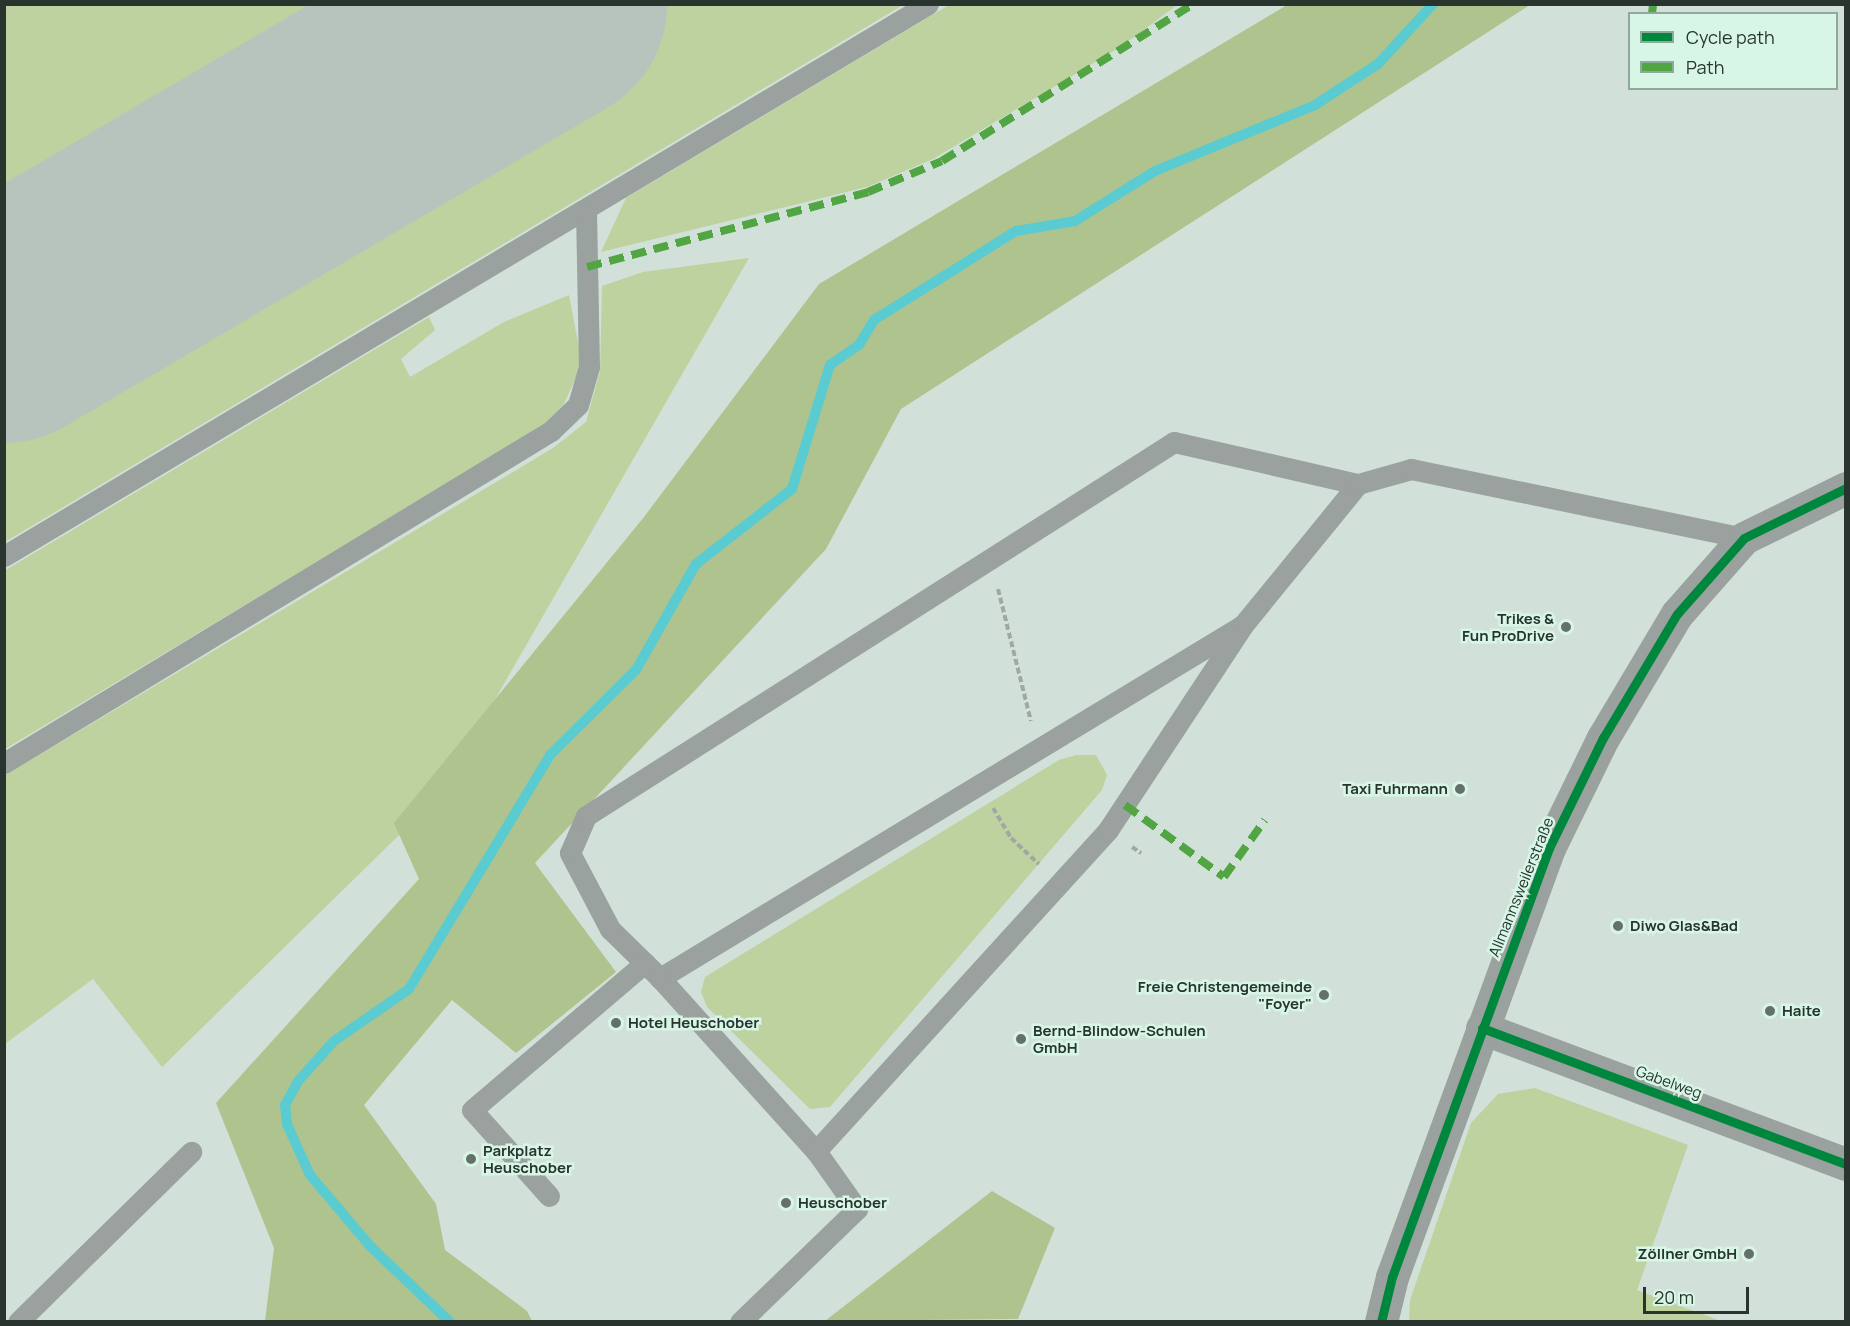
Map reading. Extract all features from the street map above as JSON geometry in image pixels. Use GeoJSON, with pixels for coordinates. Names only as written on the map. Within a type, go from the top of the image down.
{"type":"FeatureCollection","features":[{"type":"Feature","properties":{"kind":"street","name":"Allmannsweilerstraße"},"geometry":{"type":"LineString","coordinates":[[1382,1322],[1482,1028],[1549,848],[1604,738],[1677,614],[1744,538],[1845,488]]}},
{"type":"Feature","properties":{"kind":"street","name":"Gabelweg"},"geometry":{"type":"LineString","coordinates":[[1482,1028],[1845,1164]]}},
{"type":"Feature","properties":{"kind":"lane"},"geometry":{"type":"LineString","coordinates":[[4,556],[928,4]]}},
{"type":"Feature","properties":{"kind":"lane"},"geometry":{"type":"LineString","coordinates":[[4,763],[550,431],[571,412],[590,367],[586,210]]}},
{"type":"Feature","properties":{"kind":"lane"},"geometry":{"type":"LineString","coordinates":[[740,1322],[857,1209],[816,1151],[652,971],[610,929],[570,853],[586,816],[1174,442],[1358,484],[1411,469],[1744,538]]}},
{"type":"Feature","properties":{"kind":"lane"},"geometry":{"type":"LineString","coordinates":[[816,1151],[1108,830],[1243,625],[1358,484]]}},
{"type":"Feature","properties":{"kind":"lane"},"geometry":{"type":"LineString","coordinates":[[549,1196],[472,1110],[652,971],[979,785],[1243,625]]}},
{"type":"Feature","properties":{"kind":"lane"},"geometry":{"type":"LineString","coordinates":[[18,1322],[191,1152]]}},
{"type":"Feature","properties":{"kind":"path"},"geometry":{"type":"LineString","coordinates":[[991,559],[1038,749]]}},
{"type":"Feature","properties":{"kind":"path"},"geometry":{"type":"LineString","coordinates":[[979,785],[1011,838],[1060,883]]}},
{"type":"Feature","properties":{"kind":"green space"},"geometry":{"type":"Polygon","coordinates":[[[5,4],[903,4],[903,5],[5,542],[5,4]]]}},
{"type":"Feature","properties":{"kind":"green space"},"geometry":{"type":"Polygon","coordinates":[[[949,5],[1177,5],[1122,46],[933,159],[867,187],[601,252],[626,198],[949,5]]]}},
{"type":"Feature","properties":{"kind":"green space"},"geometry":{"type":"Polygon","coordinates":[[[1287,5],[1530,5],[901,409],[826,549],[535,863],[616,972],[516,1053],[452,1000],[364,1105],[436,1204],[445,1250],[527,1311],[532,1321],[265,1321],[274,1248],[216,1103],[419,879],[394,823],[644,517],[819,284],[1287,5]]]}},
{"type":"Feature","properties":{"kind":"green space"},"geometry":{"type":"Polygon","coordinates":[[[749,258],[440,795],[162,1067],[93,979],[5,1044],[4,776],[553,448],[586,422],[600,371],[602,286],[643,272],[749,258]]]}},
{"type":"Feature","properties":{"kind":"green space"},"geometry":{"type":"Polygon","coordinates":[[[569,295],[582,364],[564,404],[546,424],[5,749],[4,571],[429,317],[435,330],[401,359],[410,377],[504,322],[569,295]]]}},
{"type":"Feature","properties":{"kind":"green space"},"geometry":{"type":"Polygon","coordinates":[[[1076,755],[1096,755],[1107,775],[1102,790],[830,1107],[810,1109],[707,1007],[701,992],[705,977],[1059,760],[1076,755]]]}},
{"type":"Feature","properties":{"kind":"green space"},"geometry":{"type":"Polygon","coordinates":[[[1535,1088],[1688,1145],[1637,1290],[1721,1321],[1409,1321],[1410,1300],[1471,1123],[1498,1094],[1535,1088]]]}},
{"type":"Feature","properties":{"kind":"green space"},"geometry":{"type":"Polygon","coordinates":[[[992,1191],[1055,1228],[1018,1319],[825,1321],[992,1191]]]}},
{"type":"Feature","properties":{"kind":"waterway"},"geometry":{"type":"LineString","coordinates":[[450,1322],[371,1247],[310,1175],[287,1124],[285,1105],[299,1080],[334,1041],[409,989],[550,755],[636,670],[696,564],[792,489],[830,365],[859,345],[874,320],[1016,231],[1075,221],[1155,171],[1315,105],[1378,64],[1433,4]]}},
{"type":"Feature","properties":{"kind":"taxiway"},"geometry":{"type":"LineString","coordinates":[[538,10],[540,4]]}},
{"type":"Feature","properties":{"kind":"runway"},"geometry":{"type":"LineString","coordinates":[[4,323],[547,4]]}},
{"type":"Feature","properties":{"kind":"marked path"},"geometry":{"type":"LineString","coordinates":[[587,267],[868,192],[942,161],[1193,4]]}},
{"type":"Feature","properties":{"kind":"marked path"},"geometry":{"type":"LineString","coordinates":[[1652,12],[1653,4]]}},
{"type":"Feature","properties":{"kind":"marked path"},"geometry":{"type":"LineString","coordinates":[[1125,805],[1224,877],[1265,820]]}},
{"type":"Feature","properties":{"kind":"cycle path"},"geometry":{"type":"LineString","coordinates":[[1381,1322],[1392,1277],[1549,848],[1603,738],[1677,614],[1744,538],[1846,488]]}},
{"type":"Feature","properties":{"kind":"cycle path"},"geometry":{"type":"LineString","coordinates":[[1482,1028],[1846,1164]]}},
{"type":"Feature","properties":{"kind":"place","name":"Trikes & Fun ProDrive"},"geometry":{"type":"Point","coordinates":[1566,627]}},
{"type":"Feature","properties":{"kind":"place","name":"Taxi Fuhrmann"},"geometry":{"type":"Point","coordinates":[1460,789]}},
{"type":"Feature","properties":{"kind":"place","name":"Diwo Glas&Bad"},"geometry":{"type":"Point","coordinates":[1618,926]}},
{"type":"Feature","properties":{"kind":"place","name":"Freie Christengemeinde \"Foyer\""},"geometry":{"type":"Point","coordinates":[1324,995]}},
{"type":"Feature","properties":{"kind":"place","name":"Haite"},"geometry":{"type":"Point","coordinates":[1770,1011]}},
{"type":"Feature","properties":{"kind":"place","name":"Hotel Heuschober"},"geometry":{"type":"Point","coordinates":[616,1023]}},
{"type":"Feature","properties":{"kind":"place","name":"Bernd-Blindow-Schulen GmbH"},"geometry":{"type":"Point","coordinates":[1021,1039]}},
{"type":"Feature","properties":{"kind":"place","name":"Parkplatz Heuschober"},"geometry":{"type":"Point","coordinates":[471,1159]}},
{"type":"Feature","properties":{"kind":"place","name":"Heuschober"},"geometry":{"type":"Point","coordinates":[786,1203]}},
{"type":"Feature","properties":{"kind":"place","name":"Zöllner GmbH"},"geometry":{"type":"Point","coordinates":[1749,1254]}}]}
